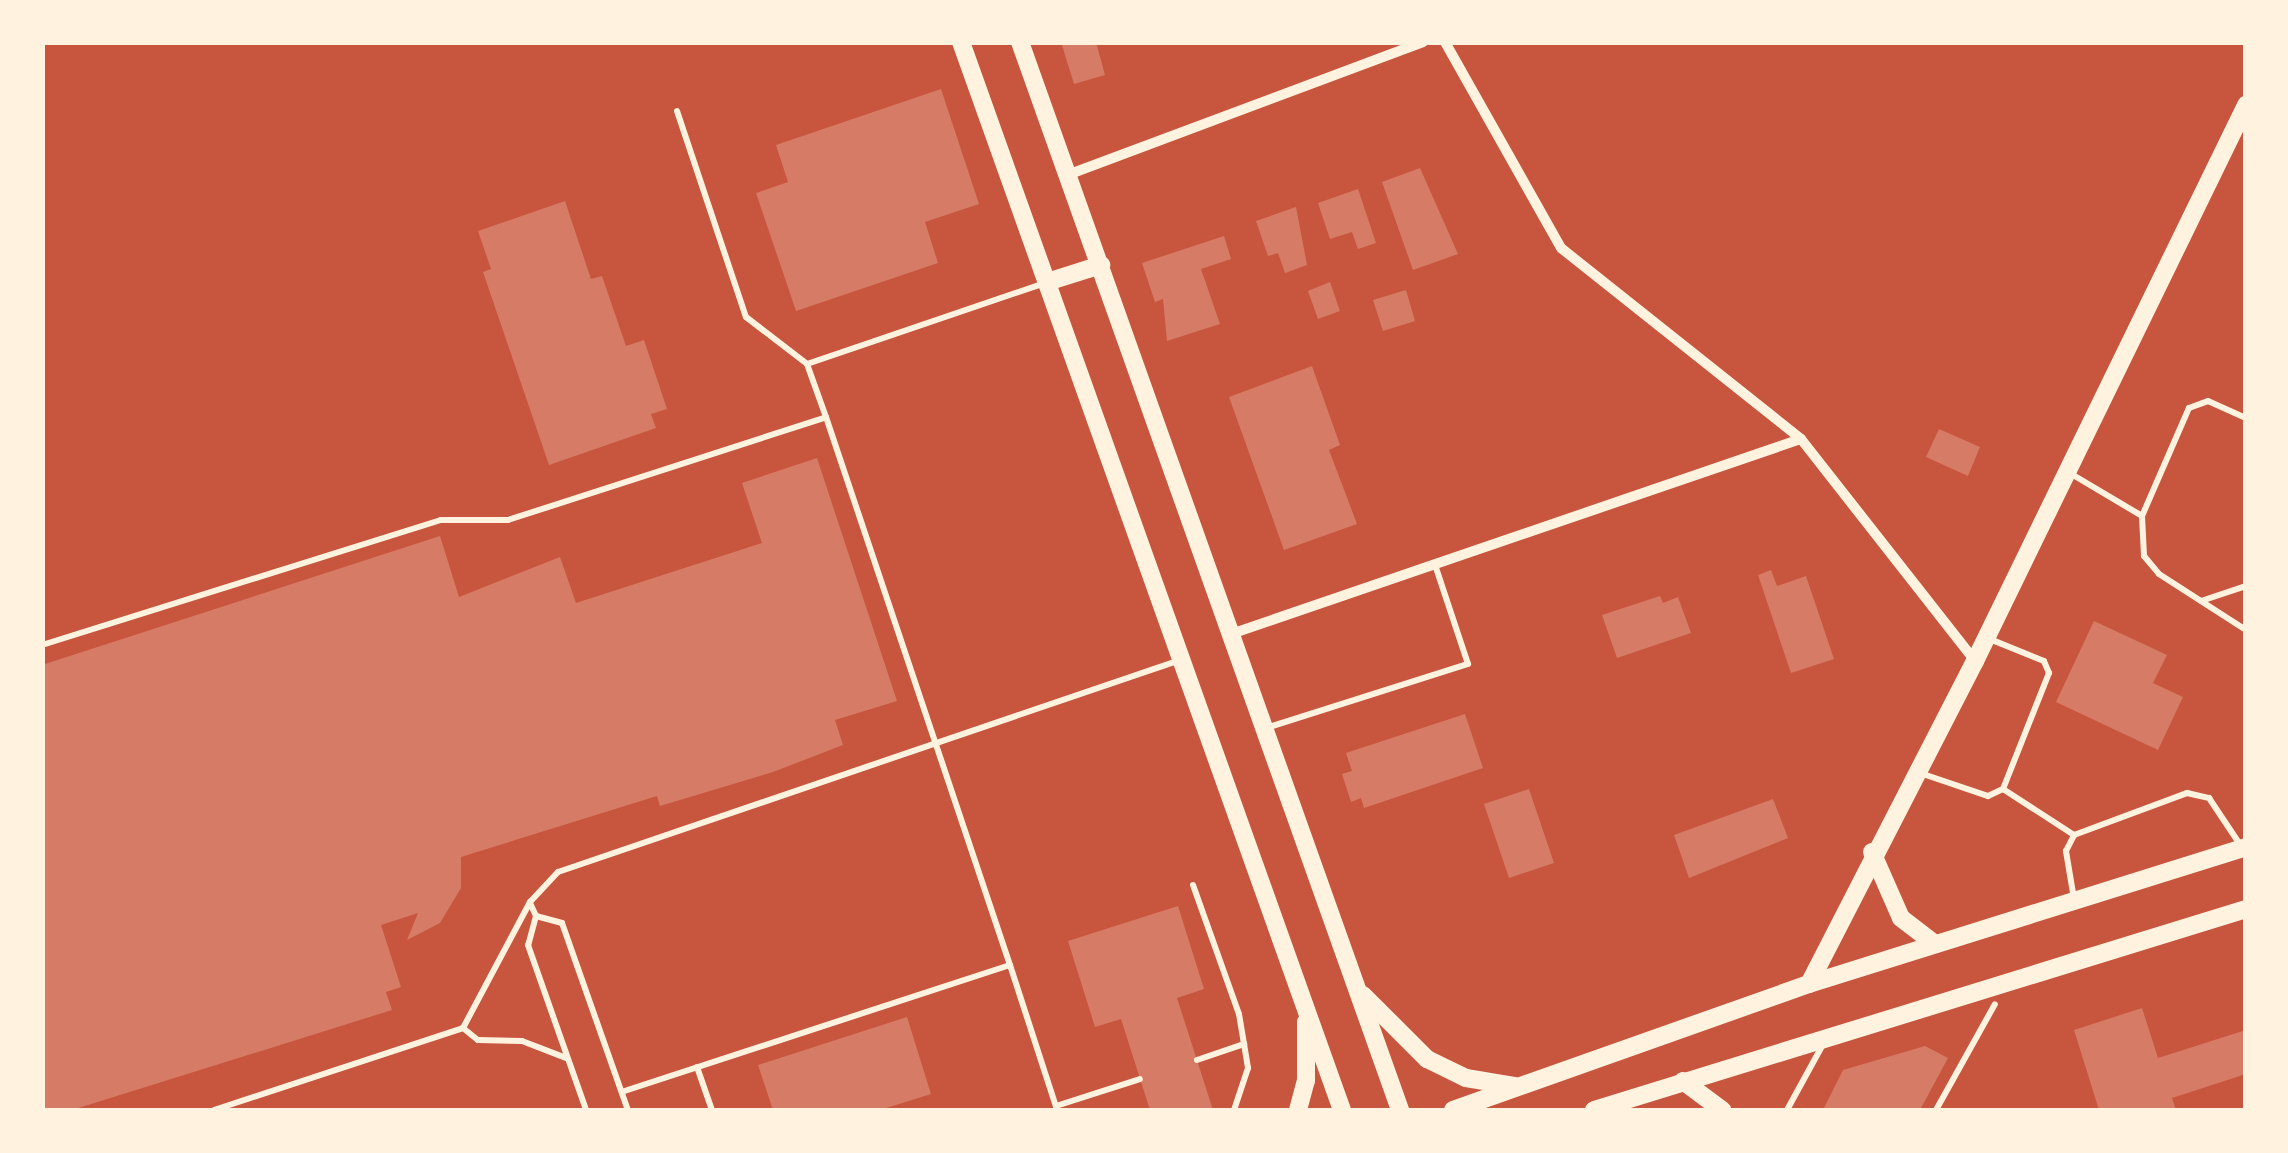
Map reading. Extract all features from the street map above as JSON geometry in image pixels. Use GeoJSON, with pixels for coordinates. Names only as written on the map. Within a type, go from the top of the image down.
{"type":"FeatureCollection","features":[{"type":"Feature","properties":{"kind":"main road"},"geometry":{"type":"LineString","coordinates":[[962,42],[1342,1110]]}},
{"type":"Feature","properties":{"kind":"main road"},"geometry":{"type":"LineString","coordinates":[[1020,42],[1400,1110]]}},
{"type":"Feature","properties":{"kind":"main road"},"geometry":{"type":"LineString","coordinates":[[1808,984],[1872,852],[1975,661],[2246,104]]}},
{"type":"Feature","properties":{"kind":"main road"},"geometry":{"type":"LineString","coordinates":[[1047,282],[1101,265]]}},
{"type":"Feature","properties":{"kind":"main road"},"geometry":{"type":"LineString","coordinates":[[1453,1110],[1808,984],[2244,848]]}},
{"type":"Feature","properties":{"kind":"main road"},"geometry":{"type":"LineString","coordinates":[[1872,852],[1901,918],[1936,944]]}},
{"type":"Feature","properties":{"kind":"main road"},"geometry":{"type":"LineString","coordinates":[[1594,1110],[1828,1034],[2246,909]]}},
{"type":"Feature","properties":{"kind":"main road"},"geometry":{"type":"LineString","coordinates":[[1356,987],[1427,1059],[1466,1078],[1521,1086]]}},
{"type":"Feature","properties":{"kind":"main road"},"geometry":{"type":"LineString","coordinates":[[1298,1110],[1306,1081],[1306,1007]]}},
{"type":"Feature","properties":{"kind":"main road"},"geometry":{"type":"LineString","coordinates":[[1683,1081],[1722,1110]]}},
{"type":"Feature","properties":{"kind":"street"},"geometry":{"type":"LineString","coordinates":[[1070,174],[1422,42]]}},
{"type":"Feature","properties":{"kind":"street"},"geometry":{"type":"LineString","coordinates":[[1445,42],[1561,248],[1801,439],[1975,661]]}},
{"type":"Feature","properties":{"kind":"street"},"geometry":{"type":"LineString","coordinates":[[1231,634],[1801,439]]}},
{"type":"Feature","properties":{"kind":"lane"},"geometry":{"type":"LineString","coordinates":[[677,111],[746,317],[807,364],[1056,1108],[1140,1079]]}},
{"type":"Feature","properties":{"kind":"lane"},"geometry":{"type":"LineString","coordinates":[[807,364],[1047,282]]}},
{"type":"Feature","properties":{"kind":"lane"},"geometry":{"type":"LineString","coordinates":[[2246,418],[2208,401],[2189,408],[2142,516],[2144,556],[2201,602],[2246,630]]}},
{"type":"Feature","properties":{"kind":"lane"},"geometry":{"type":"LineString","coordinates":[[42,645],[441,520],[508,520],[826,417]]}},
{"type":"Feature","properties":{"kind":"lane"},"geometry":{"type":"LineString","coordinates":[[2067,471],[2142,516]]}},
{"type":"Feature","properties":{"kind":"lane"},"geometry":{"type":"LineString","coordinates":[[1264,728],[1468,664],[1434,564]]}},
{"type":"Feature","properties":{"kind":"lane"},"geometry":{"type":"LineString","coordinates":[[2201,602],[2246,586]]}},
{"type":"Feature","properties":{"kind":"lane"},"geometry":{"type":"LineString","coordinates":[[1916,771],[1988,796],[2003,789],[2049,674],[2044,662],[1986,637]]}},
{"type":"Feature","properties":{"kind":"lane"},"geometry":{"type":"LineString","coordinates":[[214,1110],[464,1028],[530,902],[558,872],[1182,660]]}},
{"type":"Feature","properties":{"kind":"lane"},"geometry":{"type":"LineString","coordinates":[[2003,789],[2074,834]]}},
{"type":"Feature","properties":{"kind":"lane"},"geometry":{"type":"LineString","coordinates":[[2074,900],[2066,851],[2074,834],[2187,793],[2209,798],[2244,848]]}},
{"type":"Feature","properties":{"kind":"lane"},"geometry":{"type":"LineString","coordinates":[[1192,884],[1244,1044],[1248,1068],[1234,1110]]}},
{"type":"Feature","properties":{"kind":"lane"},"geometry":{"type":"LineString","coordinates":[[530,902],[536,916],[528,945],[586,1110]]}},
{"type":"Feature","properties":{"kind":"lane"},"geometry":{"type":"LineString","coordinates":[[536,916],[562,923],[628,1110]]}},
{"type":"Feature","properties":{"kind":"lane"},"geometry":{"type":"LineString","coordinates":[[622,1092],[1010,966]]}},
{"type":"Feature","properties":{"kind":"lane"},"geometry":{"type":"LineString","coordinates":[[1936,1110],[1994,1004]]}},
{"type":"Feature","properties":{"kind":"lane"},"geometry":{"type":"LineString","coordinates":[[464,1028],[478,1040],[522,1041],[568,1058]]}},
{"type":"Feature","properties":{"kind":"lane"},"geometry":{"type":"LineString","coordinates":[[1787,1110],[1828,1034]]}},
{"type":"Feature","properties":{"kind":"lane"},"geometry":{"type":"LineString","coordinates":[[1197,1060],[1244,1044]]}},
{"type":"Feature","properties":{"kind":"lane"},"geometry":{"type":"LineString","coordinates":[[697,1068],[712,1110]]}},
{"type":"Feature","properties":{"kind":"building"},"geometry":{"type":"Polygon","coordinates":[[[1061,42],[1096,42],[1105,75],[1074,84],[1061,42]]]}},
{"type":"Feature","properties":{"kind":"building"},"geometry":{"type":"Polygon","coordinates":[[[941,89],[979,204],[925,222],[938,263],[796,311],[756,193],[788,182],[776,145],[941,89]]]}},
{"type":"Feature","properties":{"kind":"building"},"geometry":{"type":"Polygon","coordinates":[[[1420,168],[1458,254],[1413,270],[1382,182],[1420,168]]]}},
{"type":"Feature","properties":{"kind":"building"},"geometry":{"type":"Polygon","coordinates":[[[1358,189],[1376,243],[1358,249],[1352,232],[1330,239],[1318,203],[1358,189]]]}},
{"type":"Feature","properties":{"kind":"building"},"geometry":{"type":"Polygon","coordinates":[[[565,201],[591,279],[602,276],[626,346],[644,340],[667,409],[651,414],[656,428],[549,465],[483,272],[491,269],[478,231],[565,201]]]}},
{"type":"Feature","properties":{"kind":"building"},"geometry":{"type":"Polygon","coordinates":[[[1296,207],[1307,265],[1285,273],[1278,253],[1268,256],[1256,221],[1296,207]]]}},
{"type":"Feature","properties":{"kind":"building"},"geometry":{"type":"Polygon","coordinates":[[[1224,236],[1231,259],[1201,269],[1220,324],[1167,341],[1163,299],[1155,302],[1142,263],[1224,236]]]}},
{"type":"Feature","properties":{"kind":"building"},"geometry":{"type":"Polygon","coordinates":[[[1330,282],[1340,311],[1318,319],[1308,291],[1330,282]]]}},
{"type":"Feature","properties":{"kind":"building"},"geometry":{"type":"Polygon","coordinates":[[[1406,290],[1415,321],[1383,331],[1373,300],[1406,290]]]}},
{"type":"Feature","properties":{"kind":"building"},"geometry":{"type":"Polygon","coordinates":[[[1312,366],[1340,445],[1329,450],[1357,524],[1284,550],[1229,397],[1312,366]]]}},
{"type":"Feature","properties":{"kind":"building"},"geometry":{"type":"Polygon","coordinates":[[[1939,429],[1980,447],[1968,476],[1926,457],[1939,429]]]}},
{"type":"Feature","properties":{"kind":"building"},"geometry":{"type":"Polygon","coordinates":[[[817,458],[897,701],[835,720],[843,745],[773,772],[660,806],[657,796],[461,857],[461,888],[440,923],[407,940],[418,913],[381,925],[401,987],[386,992],[392,1010],[72,1110],[42,1110],[45,664],[440,536],[459,597],[560,557],[576,603],[762,543],[742,483],[817,458]]]}},
{"type":"Feature","properties":{"kind":"building"},"geometry":{"type":"Polygon","coordinates":[[[1771,570],[1777,586],[1806,576],[1834,659],[1791,673],[1758,575],[1771,570]]]}},
{"type":"Feature","properties":{"kind":"building"},"geometry":{"type":"Polygon","coordinates":[[[1660,596],[1663,603],[1678,597],[1691,633],[1617,658],[1602,615],[1660,596]]]}},
{"type":"Feature","properties":{"kind":"building"},"geometry":{"type":"Polygon","coordinates":[[[2094,621],[2167,655],[2153,683],[2183,697],[2158,750],[2056,702],[2094,621]]]}},
{"type":"Feature","properties":{"kind":"building"},"geometry":{"type":"Polygon","coordinates":[[[1465,714],[1483,768],[1364,808],[1361,798],[1351,802],[1342,774],[1352,771],[1346,753],[1465,714]]]}},
{"type":"Feature","properties":{"kind":"building"},"geometry":{"type":"Polygon","coordinates":[[[1529,789],[1554,863],[1509,878],[1484,804],[1529,789]]]}},
{"type":"Feature","properties":{"kind":"building"},"geometry":{"type":"Polygon","coordinates":[[[1773,799],[1788,838],[1689,878],[1674,835],[1773,799]]]}},
{"type":"Feature","properties":{"kind":"building"},"geometry":{"type":"Polygon","coordinates":[[[1178,906],[1204,989],[1177,998],[1213,1110],[1150,1110],[1121,1019],[1095,1027],[1068,941],[1178,906]]]}},
{"type":"Feature","properties":{"kind":"building"},"geometry":{"type":"Polygon","coordinates":[[[2142,1008],[2158,1058],[2246,1030],[2246,1074],[2172,1098],[2176,1110],[2099,1110],[2074,1030],[2142,1008]]]}},
{"type":"Feature","properties":{"kind":"building"},"geometry":{"type":"Polygon","coordinates":[[[907,1017],[931,1094],[880,1110],[773,1110],[758,1065],[907,1017]]]}},
{"type":"Feature","properties":{"kind":"building"},"geometry":{"type":"Polygon","coordinates":[[[1925,1046],[1948,1058],[1920,1110],[1823,1110],[1843,1070],[1925,1046]]]}}]}
